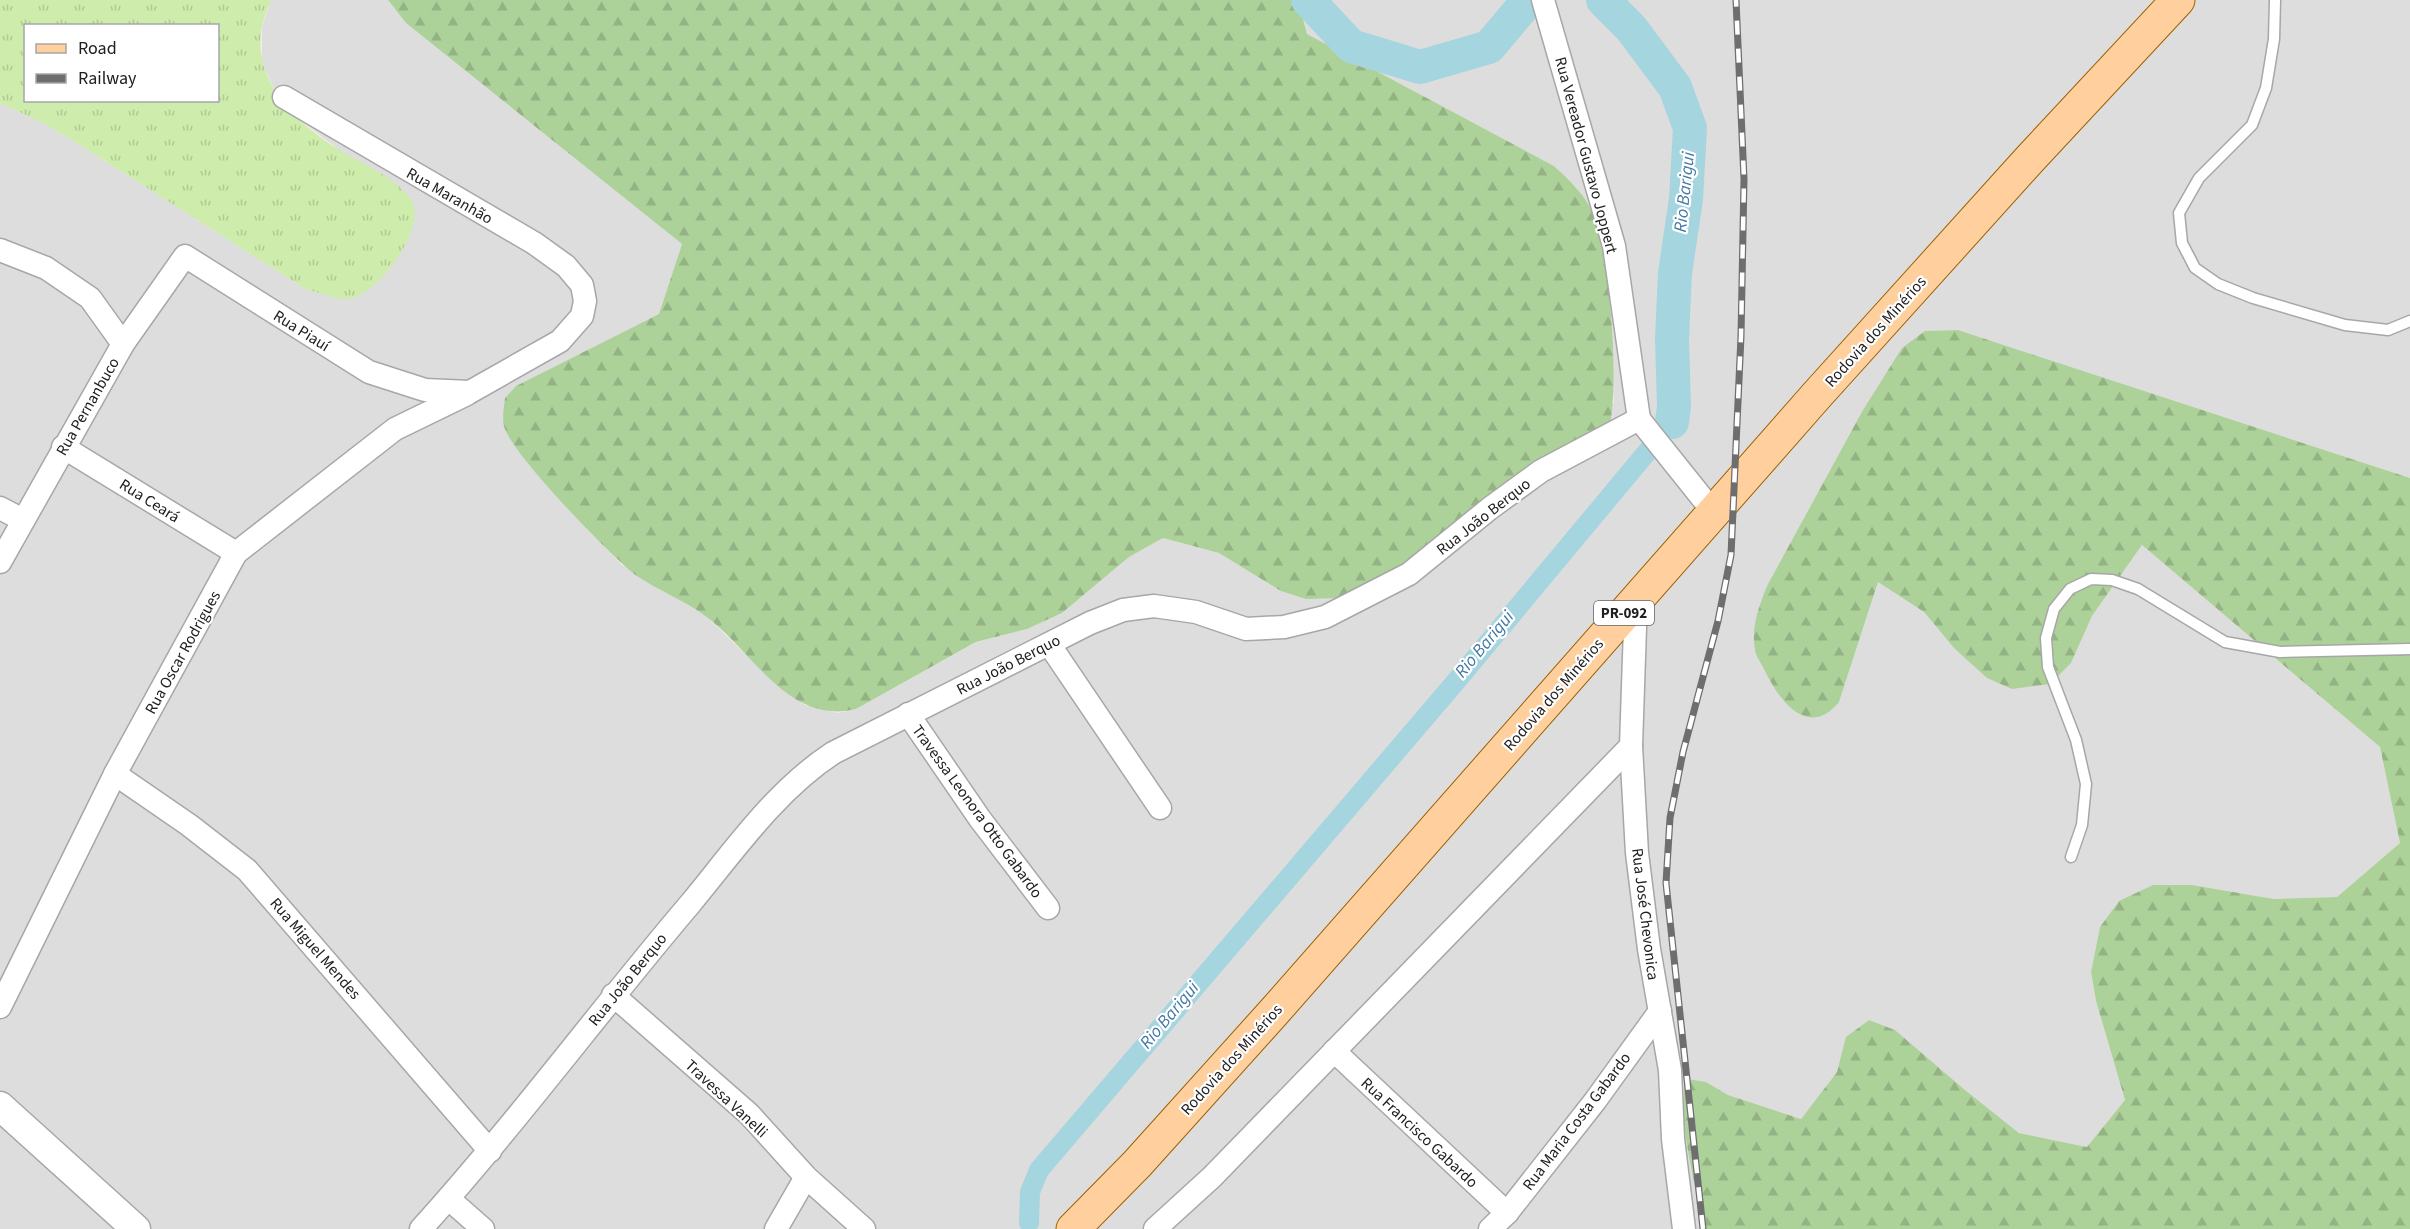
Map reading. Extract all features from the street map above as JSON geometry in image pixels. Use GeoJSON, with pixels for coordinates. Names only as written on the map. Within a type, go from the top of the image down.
{"type":"FeatureCollection","features":[{"type":"Feature","properties":{"kind":"main road","name":"Rodovia dos Minérios"},"geometry":{"type":"LineString","coordinates":[[1073,1229],[1137,1164],[1273,1013],[1636,598],[1715,514],[1816,396],[2005,186],[2178,0]]}},
{"type":"Feature","properties":{"kind":"street","name":"Rua Vereador Gustavo Joppert"},"geometry":{"type":"LineString","coordinates":[[1544,0],[1614,246],[1639,419]]}},
{"type":"Feature","properties":{"kind":"street","name":"Rua Maranhão"},"geometry":{"type":"LineString","coordinates":[[284,97],[534,243],[566,266],[582,285],[585,301],[582,316]]}},
{"type":"Feature","properties":{"kind":"street"},"geometry":{"type":"LineString","coordinates":[[0,250],[46,268],[90,298],[123,344]]}},
{"type":"Feature","properties":{"kind":"street","name":"Rua Pernanbuco"},"geometry":{"type":"LineString","coordinates":[[0,562],[123,344],[185,256]]}},
{"type":"Feature","properties":{"kind":"street","name":"Rua Piauí"},"geometry":{"type":"LineString","coordinates":[[185,256],[369,372],[425,390],[470,392]]}},
{"type":"Feature","properties":{"kind":"street","name":"Rua Oscar Rodrigues"},"geometry":{"type":"LineString","coordinates":[[0,1007],[115,774],[236,553],[395,429],[470,392],[560,341],[582,316]]}},
{"type":"Feature","properties":{"kind":"street"},"geometry":{"type":"LineString","coordinates":[[1639,419],[1715,514]]}},
{"type":"Feature","properties":{"kind":"street","name":"Rua João Berquo"},"geometry":{"type":"LineString","coordinates":[[421,1229],[490,1151],[613,995],[772,806],[804,772],[832,753],[1090,623],[1123,610],[1154,606],[1196,612],[1246,629],[1284,627],[1325,617],[1409,574],[1489,509],[1541,471],[1639,419]]}},
{"type":"Feature","properties":{"kind":"street","name":"Rua Ceará"},"geometry":{"type":"LineString","coordinates":[[63,447],[236,553]]}},
{"type":"Feature","properties":{"kind":"street"},"geometry":{"type":"LineString","coordinates":[[0,508],[23,520]]}},
{"type":"Feature","properties":{"kind":"street","name":"Rua José Chevonica"},"geometry":{"type":"LineString","coordinates":[[1636,598],[1631,746],[1637,853],[1670,1070],[1673,1139],[1684,1229]]}},
{"type":"Feature","properties":{"kind":"street"},"geometry":{"type":"LineString","coordinates":[[1049,644],[1160,808]]}},
{"type":"Feature","properties":{"kind":"street","name":"Travessa Leonora Otto Gabardo"},"geometry":{"type":"LineString","coordinates":[[908,714],[980,819],[1048,908]]}},
{"type":"Feature","properties":{"kind":"street"},"geometry":{"type":"LineString","coordinates":[[1155,1229],[1212,1177],[1631,746]]}},
{"type":"Feature","properties":{"kind":"street","name":"Rua Miguel Mendes"},"geometry":{"type":"LineString","coordinates":[[115,774],[189,825],[247,870],[490,1151]]}},
{"type":"Feature","properties":{"kind":"street","name":"Travessa Vanelli"},"geometry":{"type":"LineString","coordinates":[[613,995],[748,1114],[806,1177],[864,1229]]}},
{"type":"Feature","properties":{"kind":"street","name":"Rua Maria Costa Gabardo"},"geometry":{"type":"LineString","coordinates":[[1490,1229],[1507,1213],[1595,1101],[1660,1011]]}},
{"type":"Feature","properties":{"kind":"street","name":"Rua Francisco Gabardo"},"geometry":{"type":"LineString","coordinates":[[1334,1051],[1507,1213]]}},
{"type":"Feature","properties":{"kind":"street"},"geometry":{"type":"LineString","coordinates":[[0,1106],[136,1229]]}},
{"type":"Feature","properties":{"kind":"street"},"geometry":{"type":"LineString","coordinates":[[776,1229],[806,1177]]}},
{"type":"Feature","properties":{"kind":"street"},"geometry":{"type":"LineString","coordinates":[[449,1199],[483,1229]]}},
{"type":"Feature","properties":{"kind":"lane"},"geometry":{"type":"LineString","coordinates":[[2276,0],[2274,39],[2266,88],[2252,124],[2199,178],[2179,213],[2182,243],[2195,268],[2218,284],[2253,298],[2345,325],[2388,330],[2410,321]]}},
{"type":"Feature","properties":{"kind":"lane"},"geometry":{"type":"LineString","coordinates":[[2071,857],[2082,825],[2086,784],[2076,740],[2048,668],[2046,638],[2054,609],[2070,589],[2091,579],[2112,580],[2138,589],[2225,642],[2280,652],[2410,649]]}},
{"type":"Feature","properties":{"kind":"shaded area"},"geometry":{"type":"Polygon","coordinates":[[[271,0],[388,0],[406,23],[682,244],[659,314],[516,386],[505,398],[504,426],[518,450],[586,528],[621,564],[705,615],[779,687],[805,705],[838,713],[856,709],[977,642],[1027,629],[1062,613],[1129,557],[1163,538],[1219,553],[1281,591],[1614,403],[1605,268],[1592,212],[1576,187],[1554,166],[1307,34],[1298,0],[2410,0],[2410,478],[1958,330],[1925,331],[1839,702],[1878,582],[1924,612],[1954,648],[2071,663],[2092,616],[2142,545],[2380,747],[2400,843],[2337,897],[2274,899],[2192,885],[2119,901],[2100,927],[2091,972],[2096,1001],[2125,1100],[2088,1147],[2019,1133],[1895,1030],[1869,1020],[1847,1037],[1837,1072],[1801,1119],[1728,1095],[1706,1082],[1699,1196],[1703,1229],[0,1229],[0,103],[43,123],[72,140],[307,290],[348,299],[338,149],[300,120],[278,97],[262,63],[262,27],[271,0]]]}},
{"type":"Feature","properties":{"kind":"green space"},"geometry":{"type":"Polygon","coordinates":[[[0,0],[271,0],[262,26],[260,46],[263,64],[280,98],[293,113],[322,138],[394,182],[410,198],[415,210],[413,225],[407,242],[397,258],[372,287],[347,299],[332,297],[307,290],[43,123],[0,103],[0,0]]]}},
{"type":"Feature","properties":{"kind":"green space"},"geometry":{"type":"Polygon","coordinates":[[[388,0],[1298,0],[1307,34],[1554,166],[1581,193],[1592,213],[1598,233],[1608,287],[1614,378],[1610,424],[1402,570],[1340,598],[1306,599],[1281,591],[1219,553],[1163,538],[1129,557],[1062,613],[1027,629],[976,642],[856,709],[832,711],[810,706],[790,696],[772,681],[704,615],[637,576],[624,565],[542,480],[510,439],[504,426],[505,398],[516,386],[659,314],[682,244],[406,23],[388,0]]]}},
{"type":"Feature","properties":{"kind":"green space"},"geometry":{"type":"Polygon","coordinates":[[[1958,330],[2410,478],[2410,1229],[1703,1229],[1685,1131],[1683,1112],[1687,1079],[1706,1082],[1728,1095],[1801,1119],[1837,1072],[1846,1037],[1869,1020],[1895,1030],[2019,1133],[2087,1147],[2125,1100],[2096,1001],[2091,972],[2100,927],[2119,901],[2153,885],[2192,885],[2274,899],[2337,897],[2400,843],[2380,747],[2142,545],[2092,616],[2071,663],[2050,684],[2012,689],[1987,678],[1954,648],[1924,612],[1878,582],[1839,702],[1827,713],[1816,717],[1806,717],[1786,704],[1771,682],[1755,650],[1755,625],[1767,586],[1863,410],[1902,348],[1925,331],[1958,330]]]}},
{"type":"Feature","properties":{"kind":"waterway","name":"Rio Barigui"},"geometry":{"type":"LineString","coordinates":[[1308,0],[1351,46],[1420,67],[1489,47],[1526,3]]}},
{"type":"Feature","properties":{"kind":"waterway","name":"Rio Barigui"},"geometry":{"type":"LineString","coordinates":[[1603,0],[1631,28],[1675,87],[1690,128],[1686,199],[1675,273],[1672,422]]}},
{"type":"Feature","properties":{"kind":"waterway","name":"Rio Barigui"},"geometry":{"type":"LineString","coordinates":[[1029,1223],[1030,1192],[1039,1170],[1458,679],[1672,422]]}},
{"type":"Feature","properties":{"kind":"railway"},"geometry":{"type":"LineString","coordinates":[[1703,1229],[1666,883],[1670,818],[1683,752],[1718,621],[1731,555],[1741,336],[1744,179],[1736,0]]}}]}
